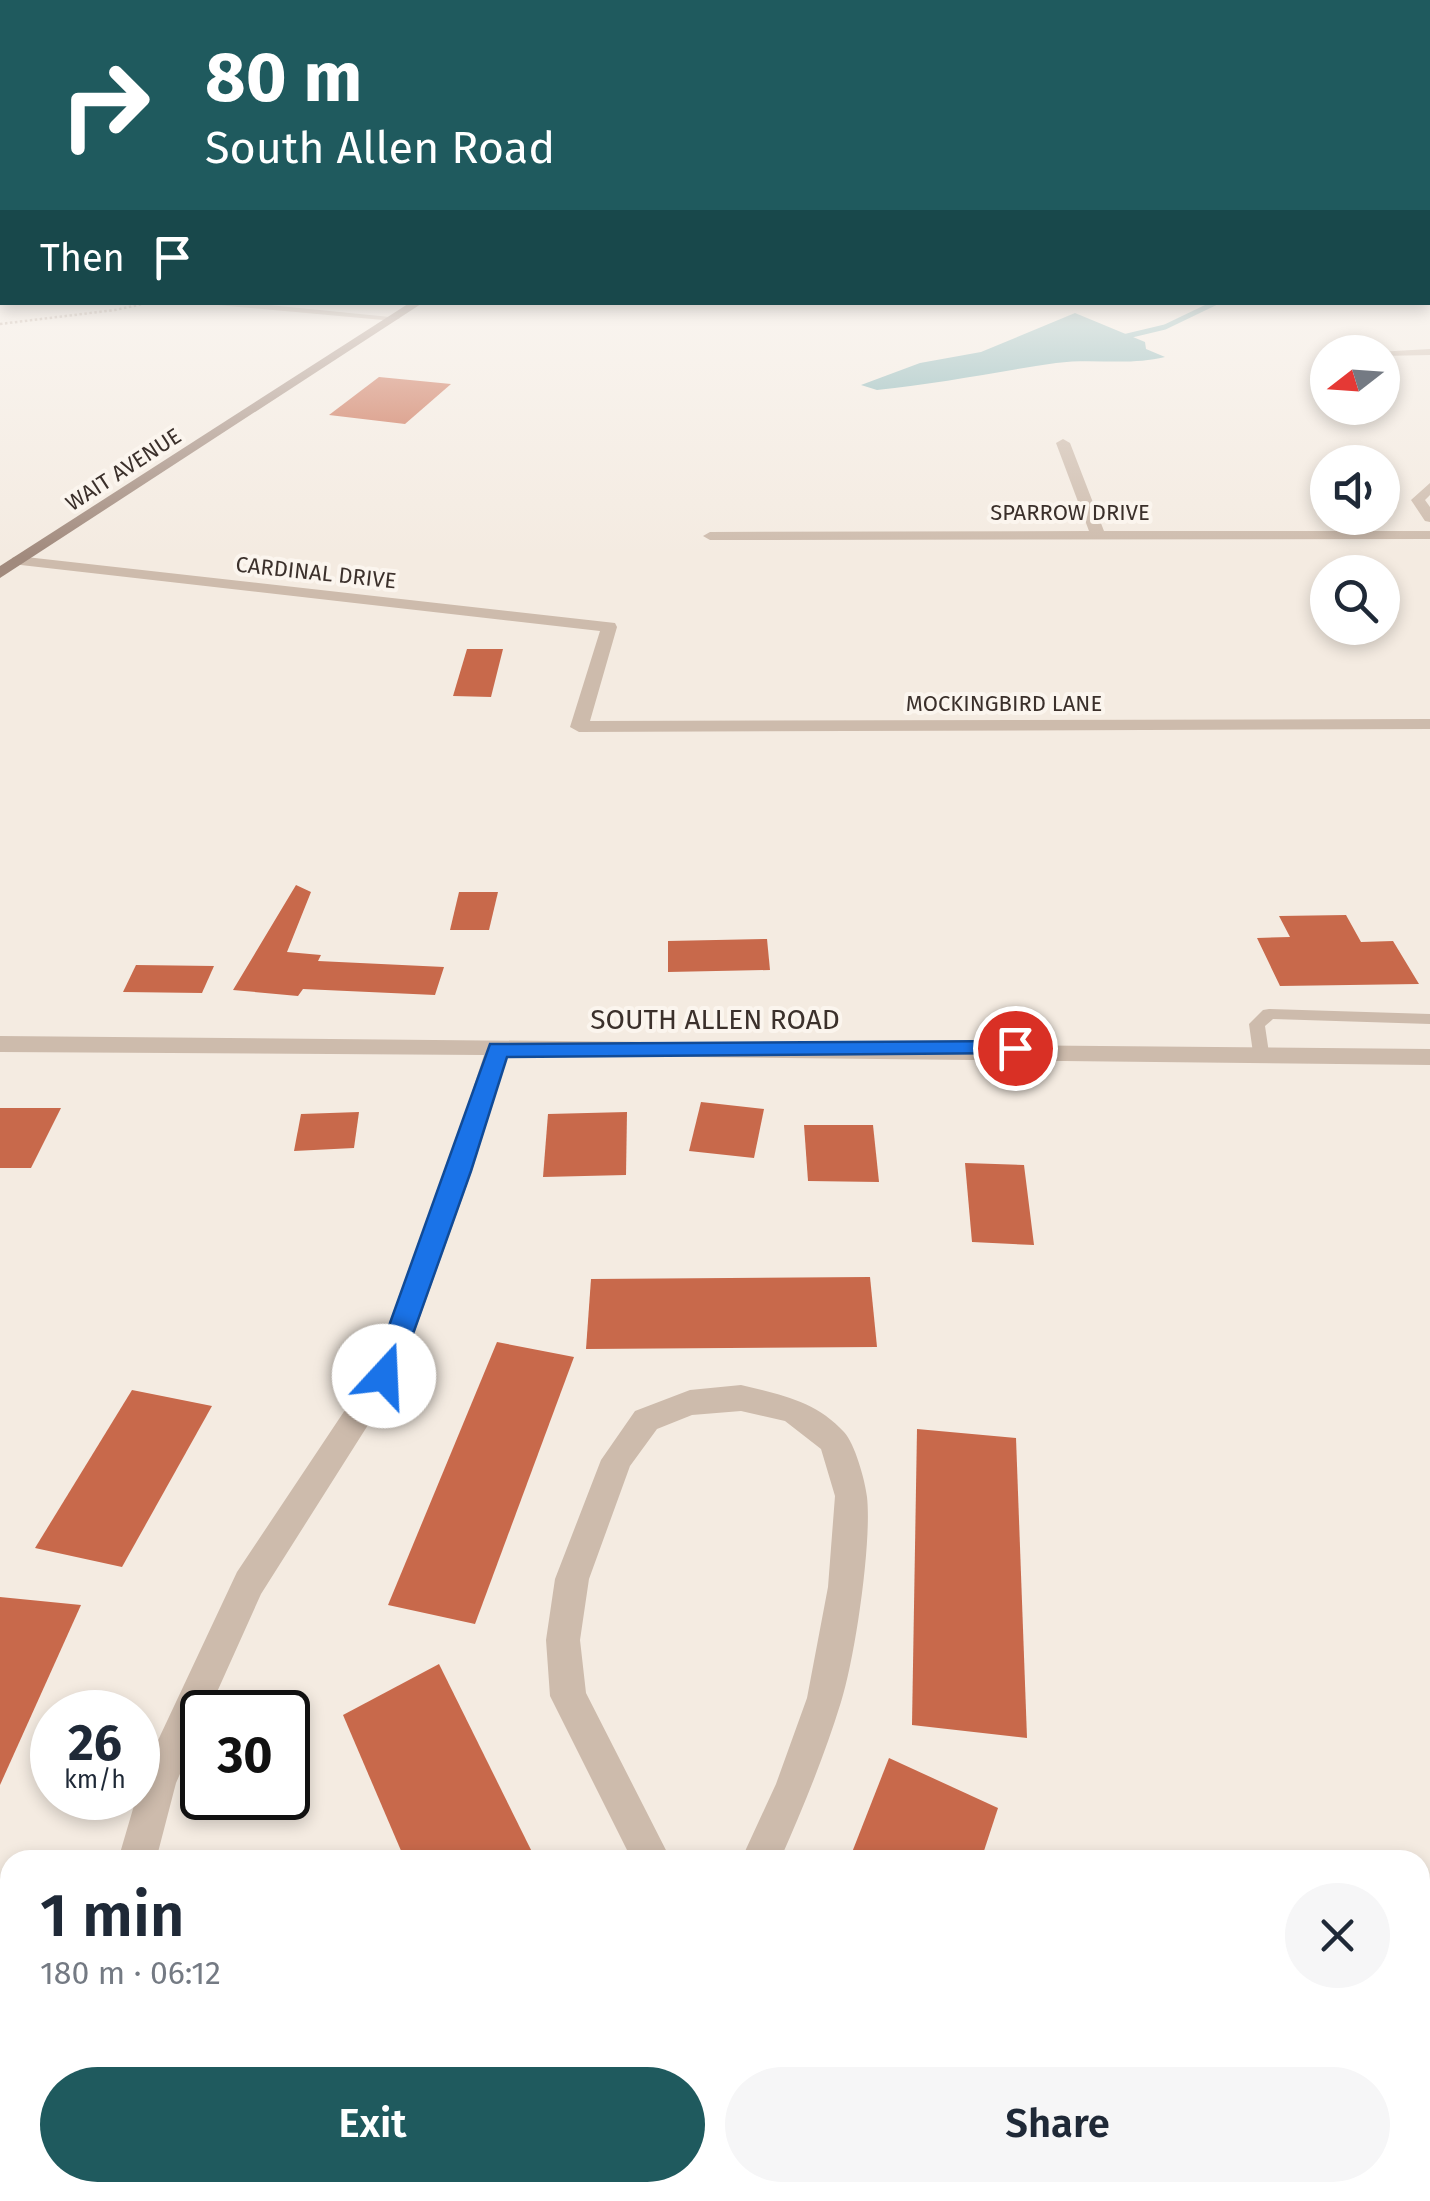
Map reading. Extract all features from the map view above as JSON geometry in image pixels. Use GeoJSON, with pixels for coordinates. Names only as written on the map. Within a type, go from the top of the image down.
{"type":"FeatureCollection","features":[{"type":"Feature","properties":{"kind":"main road","name":"WAIT AVENUE"},"geometry":{"type":"LineString","coordinates":[[0,573],[342,352]]}},
{"type":"Feature","properties":{"kind":"street"},"geometry":{"type":"LineString","coordinates":[[1400,353],[1430,352]]}},
{"type":"Feature","properties":{"kind":"street"},"geometry":{"type":"LineString","coordinates":[[1063,443],[1098,534]]}},
{"type":"Feature","properties":{"kind":"street"},"geometry":{"type":"LineString","coordinates":[[1430,487],[1418,500],[1430,518]]}},
{"type":"Feature","properties":{"kind":"street","name":"SPARROW DRIVE"},"geometry":{"type":"LineString","coordinates":[[710,536],[1430,535]]}},
{"type":"Feature","properties":{"kind":"street","name":"CARDINAL DRIVE"},"geometry":{"type":"LineString","coordinates":[[17,561],[609,627],[579,727]]}},
{"type":"Feature","properties":{"kind":"street","name":"MOCKINGBIRD LANE"},"geometry":{"type":"LineString","coordinates":[[579,727],[1430,724]]}},
{"type":"Feature","properties":{"kind":"street","name":"SOUTH ALLEN ROAD"},"geometry":{"type":"LineString","coordinates":[[0,1044],[498,1050],[1015,1048],[1430,1057]]}},
{"type":"Feature","properties":{"kind":"street"},"geometry":{"type":"LineString","coordinates":[[140,1850],[158,1781],[249,1583],[384,1376],[459,1171],[498,1050]]}},
{"type":"Feature","properties":{"kind":"street"},"geometry":{"type":"LineString","coordinates":[[647,1850],[568,1696],[563,1640],[572,1579],[616,1460],[646,1420],[690,1404],[741,1398],[794,1410],[834,1442],[851,1496],[845,1587],[825,1698],[792,1791],[765,1850]]}},
{"type":"Feature","properties":{"kind":"lane"},"geometry":{"type":"LineString","coordinates":[[1262,1053],[1257,1024],[1270,1014],[1430,1019]]}},
{"type":"Feature","properties":{"kind":"water"},"geometry":{"type":"Polygon","coordinates":[[[981,352],[1152,352],[1165,357],[1056,363],[877,390],[861,385],[920,363],[981,352]]]}},
{"type":"Feature","properties":{"kind":"building"},"geometry":{"type":"Polygon","coordinates":[[[379,377],[451,384],[405,424],[329,415],[379,377]]]}},
{"type":"Feature","properties":{"kind":"building"},"geometry":{"type":"Polygon","coordinates":[[[467,649],[503,649],[491,697],[453,696],[467,649]]]}},
{"type":"Feature","properties":{"kind":"building"},"geometry":{"type":"Polygon","coordinates":[[[296,885],[311,892],[287,952],[321,955],[318,961],[444,967],[435,995],[303,989],[298,996],[233,990],[296,885]]]}},
{"type":"Feature","properties":{"kind":"building"},"geometry":{"type":"Polygon","coordinates":[[[459,892],[498,892],[489,930],[450,930],[459,892]]]}},
{"type":"Feature","properties":{"kind":"building"},"geometry":{"type":"Polygon","coordinates":[[[1346,915],[1361,942],[1393,941],[1419,984],[1280,986],[1257,938],[1290,937],[1279,916],[1346,915]]]}},
{"type":"Feature","properties":{"kind":"building"},"geometry":{"type":"Polygon","coordinates":[[[767,939],[770,970],[668,972],[668,941],[767,939]]]}},
{"type":"Feature","properties":{"kind":"building"},"geometry":{"type":"Polygon","coordinates":[[[136,965],[214,966],[202,993],[123,992],[136,965]]]}},
{"type":"Feature","properties":{"kind":"building"},"geometry":{"type":"Polygon","coordinates":[[[701,1102],[764,1109],[754,1158],[689,1151],[701,1102]]]}},
{"type":"Feature","properties":{"kind":"building"},"geometry":{"type":"Polygon","coordinates":[[[0,1108],[61,1108],[31,1168],[0,1168],[0,1108]]]}},
{"type":"Feature","properties":{"kind":"building"},"geometry":{"type":"Polygon","coordinates":[[[359,1112],[354,1148],[294,1151],[301,1114],[359,1112]]]}},
{"type":"Feature","properties":{"kind":"building"},"geometry":{"type":"Polygon","coordinates":[[[627,1112],[626,1175],[543,1177],[548,1114],[627,1112]]]}},
{"type":"Feature","properties":{"kind":"building"},"geometry":{"type":"Polygon","coordinates":[[[804,1125],[873,1125],[879,1182],[808,1181],[804,1125]]]}},
{"type":"Feature","properties":{"kind":"building"},"geometry":{"type":"Polygon","coordinates":[[[965,1163],[1024,1165],[1034,1245],[972,1242],[965,1163]]]}},
{"type":"Feature","properties":{"kind":"building"},"geometry":{"type":"Polygon","coordinates":[[[870,1277],[877,1347],[586,1349],[591,1279],[870,1277]]]}},
{"type":"Feature","properties":{"kind":"building"},"geometry":{"type":"Polygon","coordinates":[[[497,1342],[574,1357],[475,1624],[388,1605],[497,1342]]]}},
{"type":"Feature","properties":{"kind":"building"},"geometry":{"type":"Polygon","coordinates":[[[132,1390],[212,1406],[122,1567],[35,1548],[132,1390]]]}},
{"type":"Feature","properties":{"kind":"building"},"geometry":{"type":"Polygon","coordinates":[[[917,1429],[1016,1438],[1027,1738],[912,1725],[917,1429]]]}},
{"type":"Feature","properties":{"kind":"building"},"geometry":{"type":"Polygon","coordinates":[[[0,1597],[81,1605],[43,1690],[30,1690],[30,1718],[0,1785],[0,1597]]]}},
{"type":"Feature","properties":{"kind":"building"},"geometry":{"type":"Polygon","coordinates":[[[439,1664],[531,1850],[401,1850],[343,1715],[439,1664]]]}},
{"type":"Feature","properties":{"kind":"building"},"geometry":{"type":"Polygon","coordinates":[[[889,1758],[998,1808],[984,1850],[853,1850],[889,1758]]]}},
{"type":"Feature","properties":{"kind":"route"},"geometry":{"type":"LineString","coordinates":[[384,1376],[459,1171],[498,1050],[1015,1048]]}}]}
